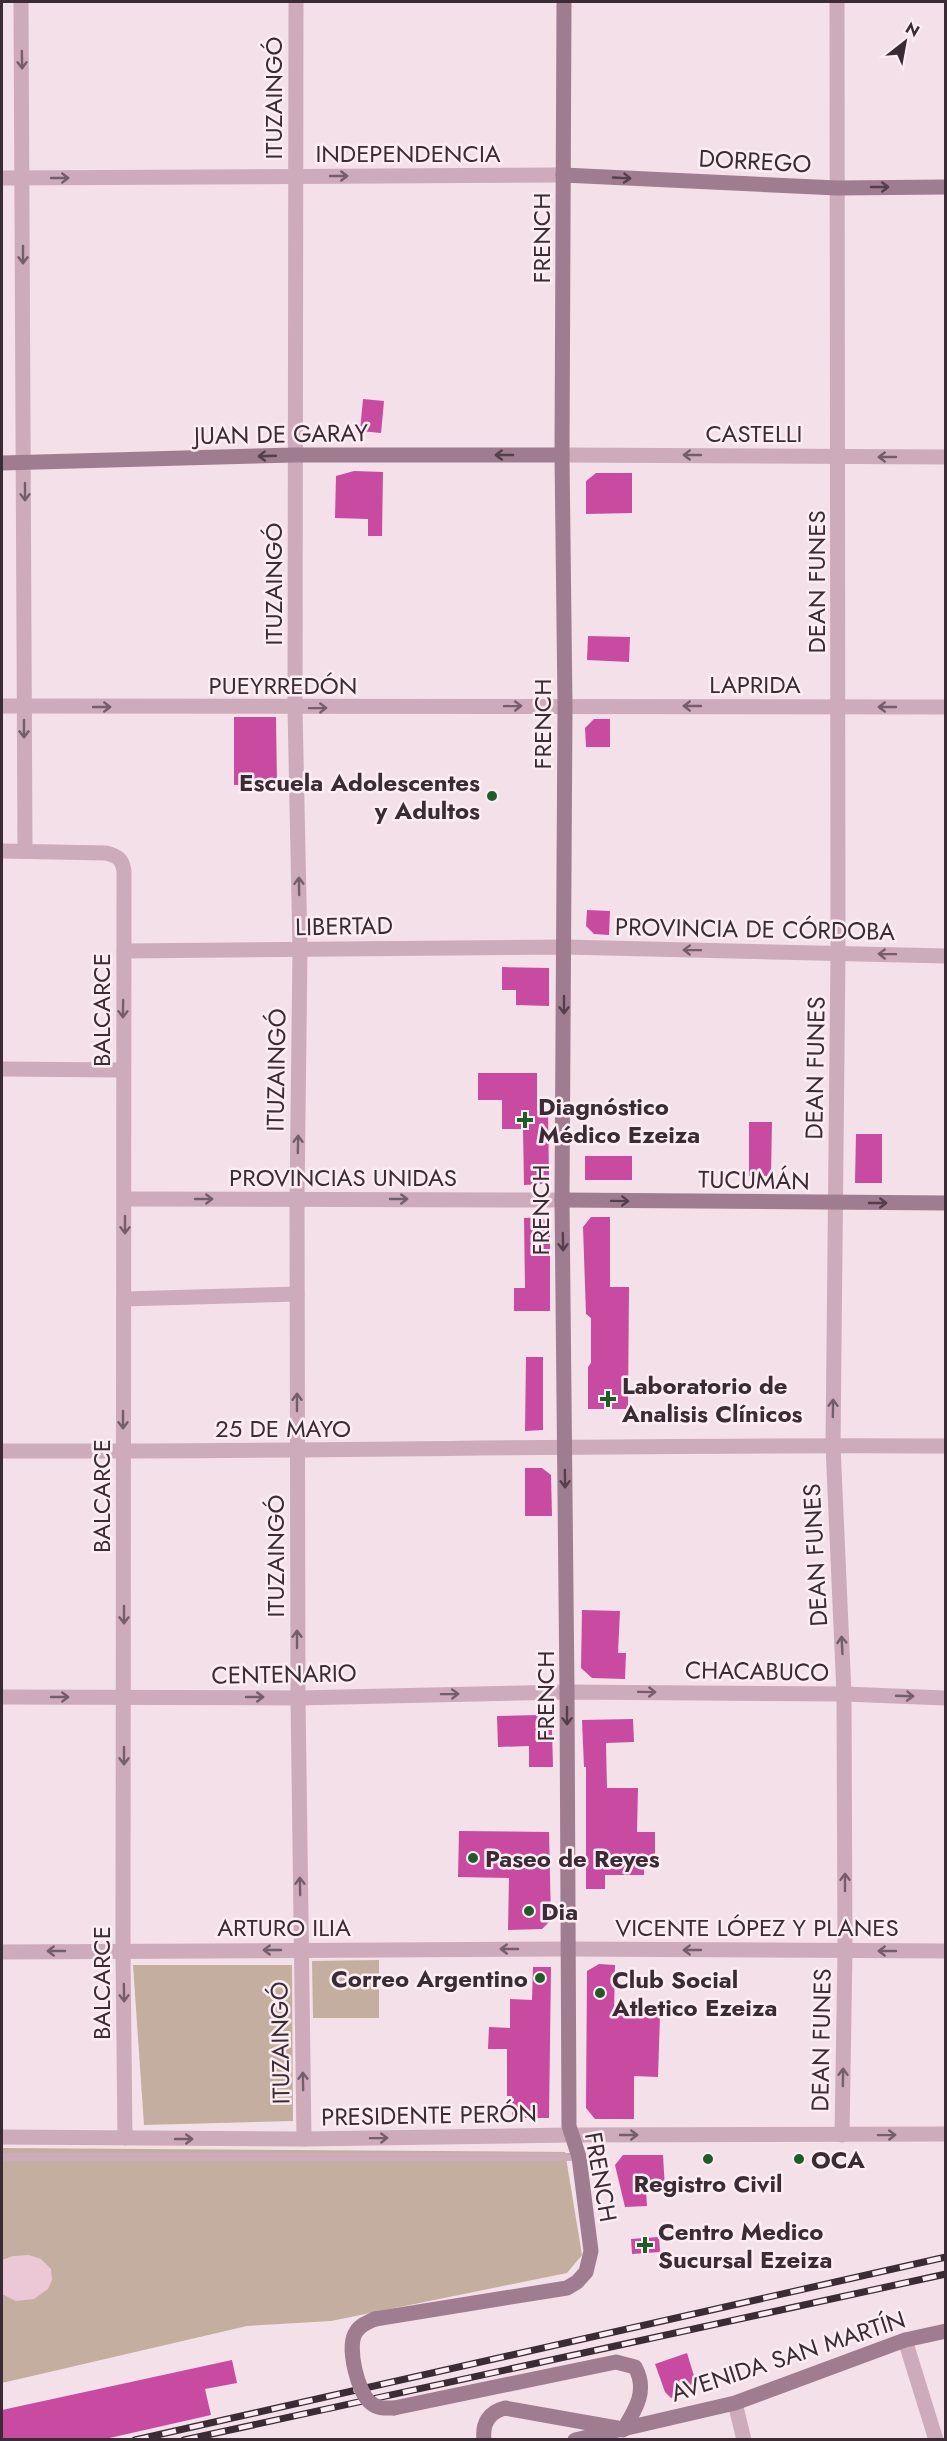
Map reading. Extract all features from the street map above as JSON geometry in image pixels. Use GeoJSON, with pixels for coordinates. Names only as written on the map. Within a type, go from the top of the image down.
{"type":"FeatureCollection","features":[{"type":"Feature","properties":{"kind":"street"},"geometry":{"type":"LineString","coordinates":[[2,851],[25,851],[25,464],[21,2]]}},
{"type":"Feature","properties":{"kind":"street","name":"ITUZAINGÓ"},"geometry":{"type":"LineString","coordinates":[[296,2],[295,708],[300,949],[297,1451],[304,2139]]}},
{"type":"Feature","properties":{"kind":"street","name":"FRENCH"},"geometry":{"type":"LineString","coordinates":[[564,2],[562,455],[565,706],[562,1200],[567,1949],[570,2135],[579,2157],[591,2251],[586,2272],[578,2282],[567,2288],[375,2319],[363,2324],[357,2330],[352,2339],[352,2351],[362,2393],[370,2403],[380,2408],[394,2408],[616,2362],[634,2367],[639,2375],[642,2390],[637,2407],[623,2430]]}},
{"type":"Feature","properties":{"kind":"street","name":"DEAN FUNES"},"geometry":{"type":"LineString","coordinates":[[837,2],[838,953],[832,1445],[844,1694],[845,1951],[842,2135]]}},
{"type":"Feature","properties":{"kind":"street","name":"INDEPENDENCIA"},"geometry":{"type":"LineString","coordinates":[[2,178],[563,175]]}},
{"type":"Feature","properties":{"kind":"street","name":"DORREGO"},"geometry":{"type":"LineString","coordinates":[[563,175],[837,188],[945,187]]}},
{"type":"Feature","properties":{"kind":"street","name":"JUAN DE GARAY"},"geometry":{"type":"LineString","coordinates":[[2,463],[295,455],[562,455]]}},
{"type":"Feature","properties":{"kind":"street","name":"CASTELLI"},"geometry":{"type":"LineString","coordinates":[[562,455],[945,457]]}},
{"type":"Feature","properties":{"kind":"street","name":"PUEYRREDÓN"},"geometry":{"type":"LineString","coordinates":[[2,706],[295,708],[565,706]]}},
{"type":"Feature","properties":{"kind":"street","name":"LAPRIDA"},"geometry":{"type":"LineString","coordinates":[[565,706],[945,707]]}},
{"type":"Feature","properties":{"kind":"street","name":"BALCARCE"},"geometry":{"type":"LineString","coordinates":[[25,851],[106,853],[118,856],[124,871],[123,1951],[126,2138]]}},
{"type":"Feature","properties":{"kind":"street","name":"LIBERTAD"},"geometry":{"type":"LineString","coordinates":[[124,951],[564,947]]}},
{"type":"Feature","properties":{"kind":"street","name":"PROVINCIA DE CÓRDOBA"},"geometry":{"type":"LineString","coordinates":[[564,947],[945,956]]}},
{"type":"Feature","properties":{"kind":"street"},"geometry":{"type":"LineString","coordinates":[[2,1069],[123,1070]]}},
{"type":"Feature","properties":{"kind":"street","name":"PROVINCIAS UNIDAS"},"geometry":{"type":"LineString","coordinates":[[125,1199],[562,1200]]}},
{"type":"Feature","properties":{"kind":"street","name":"TUCUMÁN"},"geometry":{"type":"LineString","coordinates":[[562,1200],[945,1203]]}},
{"type":"Feature","properties":{"kind":"street"},"geometry":{"type":"LineString","coordinates":[[124,1299],[297,1294]]}},
{"type":"Feature","properties":{"kind":"street","name":"25 DE MAYO"},"geometry":{"type":"LineString","coordinates":[[2,1450],[297,1451],[565,1446],[945,1446]]}},
{"type":"Feature","properties":{"kind":"street","name":"CHACABUCO"},"geometry":{"type":"LineString","coordinates":[[567,1692],[844,1694],[945,1698]]}},
{"type":"Feature","properties":{"kind":"street","name":"CENTENARIO"},"geometry":{"type":"LineString","coordinates":[[2,1697],[298,1698],[567,1692]]}},
{"type":"Feature","properties":{"kind":"street","name":"ARTURO ILIA"},"geometry":{"type":"LineString","coordinates":[[2,1952],[567,1949]]}},
{"type":"Feature","properties":{"kind":"street","name":"VICENTE LÓPEZ Y PLANES"},"geometry":{"type":"LineString","coordinates":[[567,1949],[945,1951]]}},
{"type":"Feature","properties":{"kind":"street","name":"PRESIDENTE PERÓN"},"geometry":{"type":"LineString","coordinates":[[2,2138],[304,2139],[570,2135],[945,2134]]}},
{"type":"Feature","properties":{"kind":"street","name":"AVENIDA SAN MARTÍN"},"geometry":{"type":"LineString","coordinates":[[575,2439],[735,2403],[905,2340],[945,2331]]}},
{"type":"Feature","properties":{"kind":"street"},"geometry":{"type":"LineString","coordinates":[[905,2340],[936,2439]]}},
{"type":"Feature","properties":{"kind":"street"},"geometry":{"type":"LineString","coordinates":[[735,2403],[744,2439]]}},
{"type":"Feature","properties":{"kind":"street"},"geometry":{"type":"LineString","coordinates":[[484,2439],[486,2421],[493,2413],[505,2408],[623,2430]]}},
{"type":"Feature","properties":{"kind":"lane"},"geometry":{"type":"LineString","coordinates":[[126,2138],[127,2156]]}},
{"type":"Feature","properties":{"kind":"lane"},"geometry":{"type":"LineString","coordinates":[[303,2157],[304,2139]]}},
{"type":"Feature","properties":{"kind":"lane"},"geometry":{"type":"LineString","coordinates":[[2,2157],[579,2157]]}},
{"type":"Feature","properties":{"kind":"shaded area"},"geometry":{"type":"Polygon","coordinates":[[[379,1960],[379,2018],[313,2018],[312,1961],[379,1960]]]}},
{"type":"Feature","properties":{"kind":"shaded area"},"geometry":{"type":"Polygon","coordinates":[[[133,1965],[292,1965],[293,2121],[144,2125],[133,1965]]]}},
{"type":"Feature","properties":{"kind":"shaded area"},"geometry":{"type":"Polygon","coordinates":[[[2,2148],[565,2152],[582,2255],[567,2273],[331,2321],[247,2326],[2,2383],[2,2148]]]}},
{"type":"Feature","properties":{"kind":"shaded area"},"geometry":{"type":"Polygon","coordinates":[[[29,2255],[41,2259],[51,2269],[52,2280],[48,2289],[34,2299],[16,2301],[2,2294],[2,2260],[13,2256],[29,2255]]]}},
{"type":"Feature","properties":{"kind":"building"},"geometry":{"type":"Polygon","coordinates":[[[363,399],[384,401],[381,433],[360,431],[363,399]]]}},
{"type":"Feature","properties":{"kind":"building"},"geometry":{"type":"Polygon","coordinates":[[[354,471],[383,472],[382,536],[368,536],[368,519],[335,518],[336,476],[354,471]]]}},
{"type":"Feature","properties":{"kind":"building"},"geometry":{"type":"Polygon","coordinates":[[[596,473],[632,473],[632,513],[586,514],[586,481],[596,473]]]}},
{"type":"Feature","properties":{"kind":"building"},"geometry":{"type":"Polygon","coordinates":[[[588,636],[630,637],[629,662],[587,660],[588,636]]]}},
{"type":"Feature","properties":{"kind":"building"},"geometry":{"type":"Polygon","coordinates":[[[234,717],[276,717],[277,785],[234,785],[234,717]]]}},
{"type":"Feature","properties":{"kind":"building"},"geometry":{"type":"Polygon","coordinates":[[[594,719],[610,719],[610,747],[586,747],[585,728],[594,719]]]}},
{"type":"Feature","properties":{"kind":"building"},"geometry":{"type":"Polygon","coordinates":[[[587,910],[610,911],[609,935],[594,934],[586,926],[587,910]]]}},
{"type":"Feature","properties":{"kind":"building"},"geometry":{"type":"Polygon","coordinates":[[[502,967],[549,968],[549,1006],[516,1005],[516,990],[502,990],[502,967]]]}},
{"type":"Feature","properties":{"kind":"building"},"geometry":{"type":"Polygon","coordinates":[[[478,1073],[537,1073],[537,1110],[548,1110],[549,1176],[543,1184],[524,1185],[523,1129],[502,1129],[502,1100],[478,1100],[478,1073]]]}},
{"type":"Feature","properties":{"kind":"building"},"geometry":{"type":"Polygon","coordinates":[[[749,1122],[772,1122],[771,1176],[749,1176],[749,1122]]]}},
{"type":"Feature","properties":{"kind":"building"},"geometry":{"type":"Polygon","coordinates":[[[856,1134],[882,1134],[882,1183],[855,1183],[856,1134]]]}},
{"type":"Feature","properties":{"kind":"building"},"geometry":{"type":"Polygon","coordinates":[[[585,1156],[632,1156],[632,1180],[585,1180],[585,1156]]]}},
{"type":"Feature","properties":{"kind":"building"},"geometry":{"type":"Polygon","coordinates":[[[542,1217],[550,1227],[550,1311],[514,1311],[514,1288],[525,1288],[524,1218],[542,1217]]]}},
{"type":"Feature","properties":{"kind":"building"},"geometry":{"type":"Polygon","coordinates":[[[591,1217],[610,1217],[610,1287],[629,1287],[628,1409],[588,1409],[591,1318],[586,1314],[583,1227],[591,1217]]]}},
{"type":"Feature","properties":{"kind":"building"},"geometry":{"type":"Polygon","coordinates":[[[526,1357],[543,1357],[543,1430],[525,1431],[526,1357]]]}},
{"type":"Feature","properties":{"kind":"building"},"geometry":{"type":"Polygon","coordinates":[[[525,1468],[542,1468],[551,1475],[552,1516],[525,1516],[525,1468]]]}},
{"type":"Feature","properties":{"kind":"building"},"geometry":{"type":"Polygon","coordinates":[[[582,1610],[620,1611],[618,1653],[626,1653],[625,1679],[592,1678],[581,1668],[582,1610]]]}},
{"type":"Feature","properties":{"kind":"building"},"geometry":{"type":"Polygon","coordinates":[[[539,1715],[552,1730],[553,1767],[529,1767],[529,1746],[498,1747],[497,1716],[539,1715]]]}},
{"type":"Feature","properties":{"kind":"building"},"geometry":{"type":"Polygon","coordinates":[[[633,1719],[634,1742],[606,1743],[607,1788],[638,1788],[637,1832],[655,1832],[655,1857],[644,1856],[644,1875],[605,1875],[605,1889],[586,1889],[586,1767],[584,1767],[582,1720],[633,1719]]]}},
{"type":"Feature","properties":{"kind":"building"},"geometry":{"type":"Polygon","coordinates":[[[459,1831],[549,1832],[551,1920],[542,1929],[508,1930],[509,1878],[458,1877],[459,1831]]]}},
{"type":"Feature","properties":{"kind":"building"},"geometry":{"type":"Polygon","coordinates":[[[599,1964],[615,1965],[614,2015],[660,2016],[658,2077],[634,2076],[634,2119],[595,2119],[586,2108],[587,1971],[599,1964]]]}},
{"type":"Feature","properties":{"kind":"building"},"geometry":{"type":"Polygon","coordinates":[[[533,1967],[551,1967],[549,2118],[512,2118],[512,2096],[507,2096],[507,2049],[488,2049],[489,2027],[510,2028],[510,1999],[532,2000],[533,1967]]]}},
{"type":"Feature","properties":{"kind":"building"},"geometry":{"type":"Polygon","coordinates":[[[623,2155],[663,2155],[665,2189],[646,2190],[647,2206],[625,2207],[615,2165],[623,2155]]]}},
{"type":"Feature","properties":{"kind":"building","name":"Centro Medico Sucursal Ezeiza"},"geometry":{"type":"Polygon","coordinates":[[[659,2237],[660,2252],[632,2254],[631,2239],[659,2237]]]}},
{"type":"Feature","properties":{"kind":"building"},"geometry":{"type":"Polygon","coordinates":[[[687,2353],[698,2389],[671,2398],[665,2392],[655,2364],[687,2353]]]}},
{"type":"Feature","properties":{"kind":"building"},"geometry":{"type":"Polygon","coordinates":[[[232,2360],[237,2383],[205,2389],[211,2415],[105,2439],[2,2439],[2,2410],[232,2360]]]}},
{"type":"Feature","properties":{"kind":"railway"},"geometry":{"type":"LineString","coordinates":[[135,2440],[946,2257]]}},
{"type":"Feature","properties":{"kind":"railway"},"geometry":{"type":"LineString","coordinates":[[184,2440],[946,2274]]}},
{"type":"Feature","properties":{"kind":"place","name":"Escuela Adolescentes y Adultos"},"geometry":{"type":"Point","coordinates":[492,796]}},
{"type":"Feature","properties":{"kind":"place","name":"Diagnóstico Médico Ezeiza"},"geometry":{"type":"Point","coordinates":[525,1120]}},
{"type":"Feature","properties":{"kind":"place","name":"Laboratorio de Analisis Clínicos"},"geometry":{"type":"Point","coordinates":[608,1399]}},
{"type":"Feature","properties":{"kind":"place","name":"Paseo de Reyes"},"geometry":{"type":"Point","coordinates":[473,1858]}},
{"type":"Feature","properties":{"kind":"place","name":"Dia"},"geometry":{"type":"Point","coordinates":[529,1911]}},
{"type":"Feature","properties":{"kind":"place","name":"Correo Argentino"},"geometry":{"type":"Point","coordinates":[540,1978]}},
{"type":"Feature","properties":{"kind":"place","name":"Club Social Atletico Ezeiza"},"geometry":{"type":"Point","coordinates":[600,1993]}},
{"type":"Feature","properties":{"kind":"place","name":"Registro Civil"},"geometry":{"type":"Point","coordinates":[708,2159]}},
{"type":"Feature","properties":{"kind":"place","name":"OCA"},"geometry":{"type":"Point","coordinates":[799,2159]}},
{"type":"Feature","properties":{"kind":"place","name":"Centro Medico Sucursal Ezeiza"},"geometry":{"type":"Point","coordinates":[645,2245]}}]}
